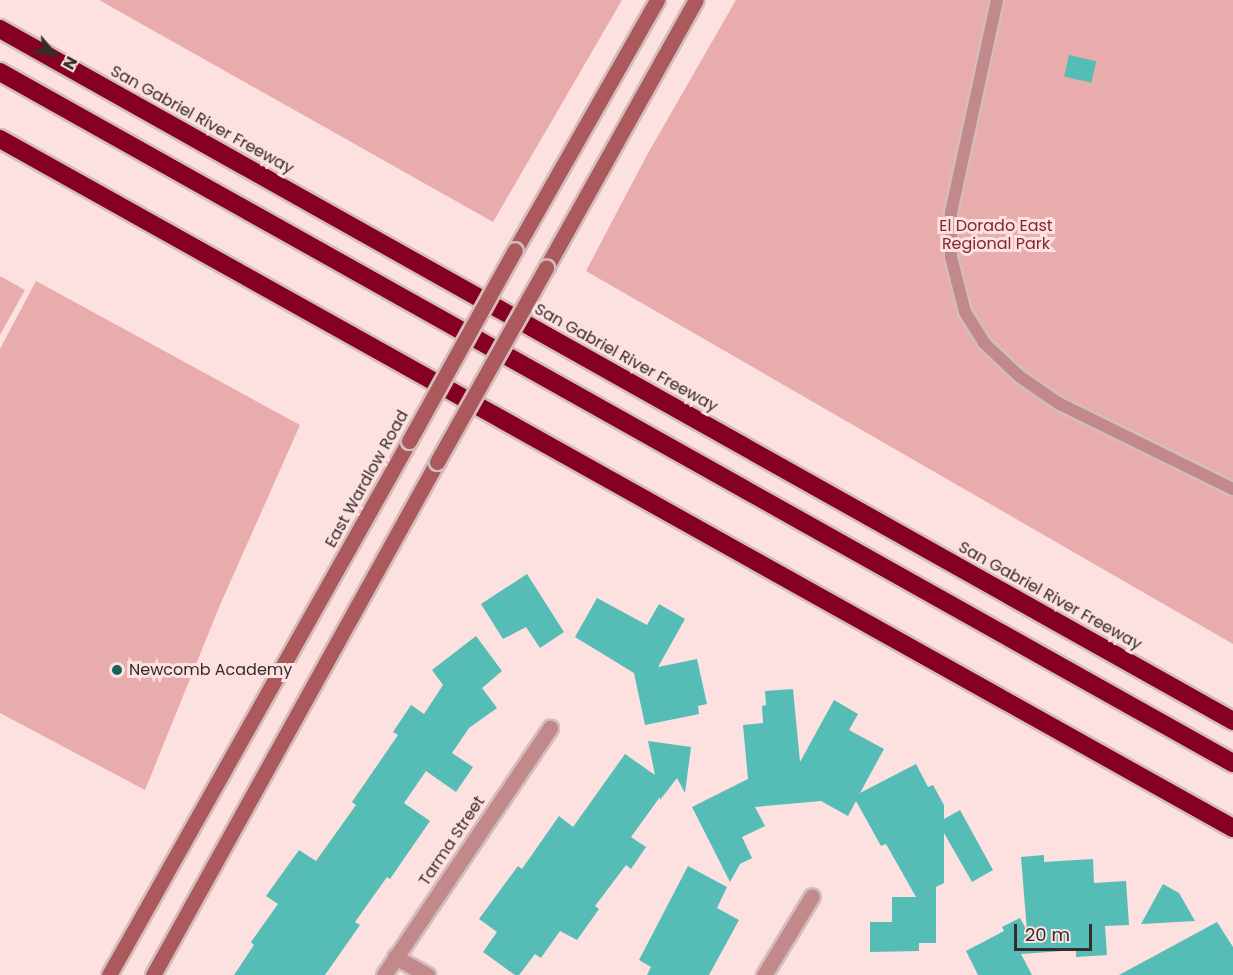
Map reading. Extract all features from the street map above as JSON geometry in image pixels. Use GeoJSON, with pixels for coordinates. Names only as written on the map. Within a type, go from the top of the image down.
{"type":"FeatureCollection","features":[{"type":"Feature","properties":{"kind":"highway","name":"San Gabriel River Freeway"},"geometry":{"type":"LineString","coordinates":[[0,29],[1233,721]]}},
{"type":"Feature","properties":{"kind":"highway"},"geometry":{"type":"LineString","coordinates":[[0,72],[1233,763]]}},
{"type":"Feature","properties":{"kind":"highway"},"geometry":{"type":"LineString","coordinates":[[0,139],[1233,828]]}},
{"type":"Feature","properties":{"kind":"main road","name":"East Wardlow Road"},"geometry":{"type":"LineString","coordinates":[[109,975],[657,0]]}},
{"type":"Feature","properties":{"kind":"main road"},"geometry":{"type":"LineString","coordinates":[[153,975],[696,0]]}},
{"type":"Feature","properties":{"kind":"street","name":"Tarma Street"},"geometry":{"type":"LineString","coordinates":[[384,975],[550,728]]}},
{"type":"Feature","properties":{"kind":"street"},"geometry":{"type":"LineString","coordinates":[[764,975],[812,896]]}},
{"type":"Feature","properties":{"kind":"street"},"geometry":{"type":"LineString","coordinates":[[395,957],[427,975]]}},
{"type":"Feature","properties":{"kind":"lane"},"geometry":{"type":"LineString","coordinates":[[997,0],[951,212],[951,257],[965,312],[984,344],[1019,376],[1058,403],[1233,489]]}},
{"type":"Feature","properties":{"kind":"green space"},"geometry":{"type":"Polygon","coordinates":[[[99,0],[622,0],[493,222],[99,0]]]}},
{"type":"Feature","properties":{"kind":"green space","name":"El Dorado East Regional Park"},"geometry":{"type":"Polygon","coordinates":[[[736,0],[1233,0],[1233,644],[586,271],[647,155],[736,0]]]}},
{"type":"Feature","properties":{"kind":"green space"},"geometry":{"type":"Polygon","coordinates":[[[0,276],[25,290],[0,335],[0,276]]]}},
{"type":"Feature","properties":{"kind":"green space","name":"Newcomb Academy"},"geometry":{"type":"Polygon","coordinates":[[[36,281],[300,425],[220,605],[145,790],[0,713],[0,349],[36,281]]]}},
{"type":"Feature","properties":{"kind":"building"},"geometry":{"type":"Polygon","coordinates":[[[1069,55],[1096,61],[1091,83],[1064,76],[1069,55]]]}},
{"type":"Feature","properties":{"kind":"building"},"geometry":{"type":"Polygon","coordinates":[[[527,574],[564,632],[540,648],[526,627],[503,639],[481,604],[527,574]]]}},
{"type":"Feature","properties":{"kind":"building"},"geometry":{"type":"Polygon","coordinates":[[[597,598],[647,625],[659,604],[685,619],[658,667],[697,659],[707,704],[698,706],[699,714],[645,725],[634,673],[575,637],[597,598]]]}},
{"type":"Feature","properties":{"kind":"building"},"geometry":{"type":"Polygon","coordinates":[[[476,636],[502,671],[482,688],[497,708],[469,728],[452,753],[473,767],[456,792],[426,771],[404,803],[430,821],[390,879],[387,877],[355,922],[360,925],[325,975],[234,975],[254,945],[251,942],[278,904],[266,896],[299,850],[316,861],[356,805],[352,802],[398,735],[393,732],[411,705],[424,714],[443,685],[432,670],[476,636]]]}},
{"type":"Feature","properties":{"kind":"building"},"geometry":{"type":"Polygon","coordinates":[[[793,689],[800,762],[834,700],[858,714],[849,730],[884,749],[860,793],[916,764],[928,787],[933,785],[944,805],[944,819],[960,810],[993,870],[972,882],[944,833],[944,883],[936,887],[936,943],[919,943],[919,951],[870,952],[870,922],[892,922],[892,897],[916,897],[886,844],[881,846],[856,801],[848,816],[821,801],[755,807],[765,826],[742,837],[752,858],[740,864],[730,882],[692,807],[748,779],[743,725],[763,723],[762,706],[766,705],[765,691],[793,689]]]}},
{"type":"Feature","properties":{"kind":"building"},"geometry":{"type":"Polygon","coordinates":[[[648,741],[691,747],[685,793],[677,778],[660,800],[660,797],[631,837],[646,847],[631,869],[626,865],[595,906],[599,909],[577,940],[560,931],[541,958],[535,954],[519,975],[515,975],[483,952],[497,932],[479,919],[518,866],[522,869],[559,816],[573,827],[625,754],[655,775],[648,741]]]}},
{"type":"Feature","properties":{"kind":"building"},"geometry":{"type":"Polygon","coordinates":[[[1044,855],[1044,862],[1093,859],[1094,883],[1126,881],[1129,925],[1105,926],[1107,955],[1076,957],[1076,950],[1021,954],[1032,975],[978,975],[966,951],[1004,931],[1002,927],[1020,918],[1027,931],[1021,857],[1044,855]]]}},
{"type":"Feature","properties":{"kind":"building"},"geometry":{"type":"Polygon","coordinates":[[[688,866],[727,887],[717,908],[739,920],[709,975],[647,975],[651,967],[639,960],[688,866]]]}},
{"type":"Feature","properties":{"kind":"building"},"geometry":{"type":"Polygon","coordinates":[[[1163,884],[1179,893],[1195,921],[1141,924],[1163,884]]]}},
{"type":"Feature","properties":{"kind":"building"},"geometry":{"type":"Polygon","coordinates":[[[1217,922],[1233,947],[1233,975],[1119,975],[1217,922]]]}},
{"type":"Feature","properties":{"kind":"place","name":"Newcomb Academy"},"geometry":{"type":"Point","coordinates":[117,670]}}]}
